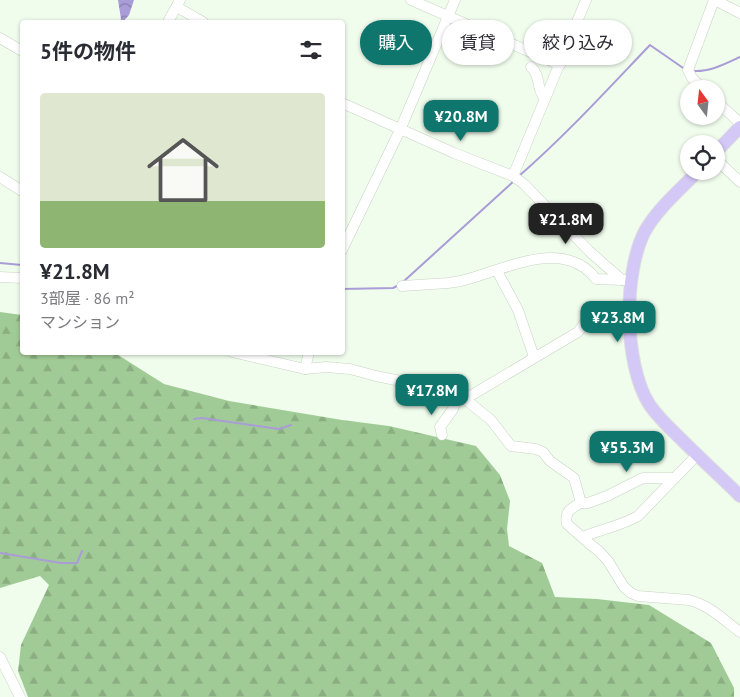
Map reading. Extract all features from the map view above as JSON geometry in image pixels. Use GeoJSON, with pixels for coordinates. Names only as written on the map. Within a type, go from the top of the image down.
{"type":"FeatureCollection","features":[{"type":"Feature","properties":{"kind":"main road"},"geometry":{"type":"LineString","coordinates":[[725,143],[740,127]]}},
{"type":"Feature","properties":{"kind":"main road"},"geometry":{"type":"LineString","coordinates":[[690,180],[656,216],[646,230],[626,280],[630,310],[632,354],[638,383],[663,422],[740,496]]}},
{"type":"Feature","properties":{"kind":"street"},"geometry":{"type":"LineString","coordinates":[[411,0],[524,49]]}},
{"type":"Feature","properties":{"kind":"street"},"geometry":{"type":"LineString","coordinates":[[347,230],[400,130],[455,0]]}},
{"type":"Feature","properties":{"kind":"street"},"geometry":{"type":"LineString","coordinates":[[578,20],[586,0]]}},
{"type":"Feature","properties":{"kind":"street"},"geometry":{"type":"LineString","coordinates":[[694,80],[688,70],[715,0],[740,13]]}},
{"type":"Feature","properties":{"kind":"street"},"geometry":{"type":"LineString","coordinates":[[169,20],[178,4],[200,20]]}},
{"type":"Feature","properties":{"kind":"street"},"geometry":{"type":"LineString","coordinates":[[0,38],[20,50]]}},
{"type":"Feature","properties":{"kind":"street"},"geometry":{"type":"LineString","coordinates":[[514,176],[560,65]]}},
{"type":"Feature","properties":{"kind":"street"},"geometry":{"type":"LineString","coordinates":[[531,67],[536,73],[540,94],[545,99]]}},
{"type":"Feature","properties":{"kind":"street"},"geometry":{"type":"LineString","coordinates":[[345,104],[400,130],[514,176],[589,251],[626,280]]}},
{"type":"Feature","properties":{"kind":"street"},"geometry":{"type":"LineString","coordinates":[[725,109],[740,123]]}},
{"type":"Feature","properties":{"kind":"street"},"geometry":{"type":"LineString","coordinates":[[725,168],[740,182]]}},
{"type":"Feature","properties":{"kind":"street"},"geometry":{"type":"LineString","coordinates":[[0,177],[20,190]]}},
{"type":"Feature","properties":{"kind":"street"},"geometry":{"type":"LineString","coordinates":[[402,286],[448,283],[544,257],[575,263],[585,268],[596,279],[626,280]]}},
{"type":"Feature","properties":{"kind":"street"},"geometry":{"type":"LineString","coordinates":[[497,271],[518,310],[534,357]]}},
{"type":"Feature","properties":{"kind":"street"},"geometry":{"type":"LineString","coordinates":[[0,277],[20,278]]}},
{"type":"Feature","properties":{"kind":"street"},"geometry":{"type":"LineString","coordinates":[[442,435],[440,428],[461,398],[578,332],[595,309],[630,310]]}},
{"type":"Feature","properties":{"kind":"street"},"geometry":{"type":"LineString","coordinates":[[245,355],[306,369],[326,367],[350,369],[426,386],[461,398],[491,420],[511,446],[536,449],[543,452],[550,461],[571,475],[574,478],[581,503]]}},
{"type":"Feature","properties":{"kind":"street"},"geometry":{"type":"LineString","coordinates":[[306,369],[308,355]]}},
{"type":"Feature","properties":{"kind":"street"},"geometry":{"type":"LineString","coordinates":[[583,537],[638,516],[697,455]]}},
{"type":"Feature","properties":{"kind":"street"},"geometry":{"type":"LineString","coordinates":[[675,478],[642,478],[608,496],[581,503],[569,510],[566,517],[569,527],[583,537],[608,561],[620,581],[631,593],[638,596],[697,602],[740,632]]}},
{"type":"Feature","properties":{"kind":"street"},"geometry":{"type":"LineString","coordinates":[[0,657],[20,697]]}},
{"type":"Feature","properties":{"kind":"green space"},"geometry":{"type":"Polygon","coordinates":[[[0,312],[20,315],[20,355],[118,355],[164,384],[229,401],[389,426],[476,446],[500,475],[510,501],[507,529],[509,546],[542,563],[555,597],[597,599],[649,605],[711,643],[734,688],[734,697],[28,697],[18,671],[21,645],[49,585],[40,576],[0,588],[0,312]]]}},
{"type":"Feature","properties":{"kind":"water"},"geometry":{"type":"Polygon","coordinates":[[[118,0],[134,0],[129,15],[125,20],[121,19],[118,0]]]}},
{"type":"Feature","properties":{"kind":"waterway"},"geometry":{"type":"LineString","coordinates":[[519,176],[570,128],[650,45],[686,70]]}},
{"type":"Feature","properties":{"kind":"waterway"},"geometry":{"type":"LineString","coordinates":[[693,71],[711,69],[740,57]]}},
{"type":"Feature","properties":{"kind":"waterway"},"geometry":{"type":"LineString","coordinates":[[403,282],[514,181]]}},
{"type":"Feature","properties":{"kind":"waterway"},"geometry":{"type":"LineString","coordinates":[[0,263],[20,265]]}},
{"type":"Feature","properties":{"kind":"waterway"},"geometry":{"type":"LineString","coordinates":[[345,289],[393,288],[397,286]]}},
{"type":"Feature","properties":{"kind":"waterway"},"geometry":{"type":"LineString","coordinates":[[194,419],[202,418],[279,429],[291,425]]}},
{"type":"Feature","properties":{"kind":"waterway"},"geometry":{"type":"LineString","coordinates":[[0,553],[61,563],[77,563],[82,551]]}}]}
